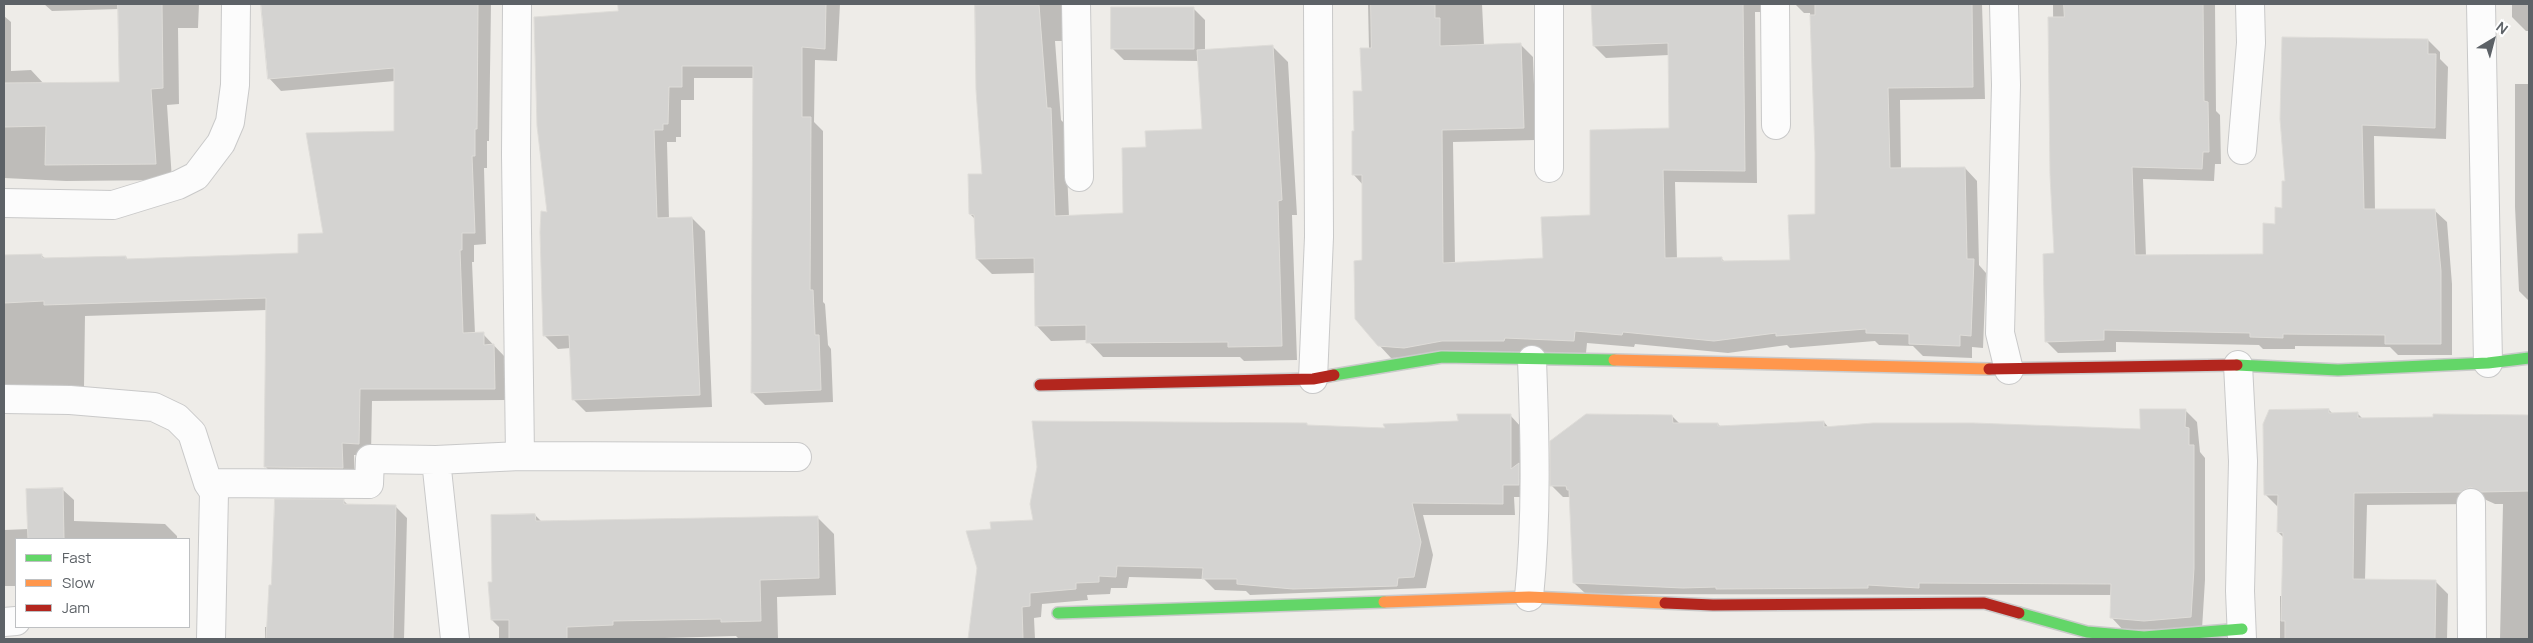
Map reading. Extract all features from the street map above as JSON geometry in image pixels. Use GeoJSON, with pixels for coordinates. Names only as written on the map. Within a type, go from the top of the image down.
{"type":"FeatureCollection","features":[{"type":"Feature","properties":{"kind":"street"},"geometry":{"type":"LineString","coordinates":[[4,203],[113,205],[178,185],[196,176],[221,144],[230,122],[235,85],[236,4]]}},
{"type":"Feature","properties":{"kind":"street"},"geometry":{"type":"LineString","coordinates":[[518,4],[516,155],[520,456]]}},
{"type":"Feature","properties":{"kind":"street"},"geometry":{"type":"LineString","coordinates":[[1076,4],[1079,177]]}},
{"type":"Feature","properties":{"kind":"street"},"geometry":{"type":"LineString","coordinates":[[1313,379],[1319,237],[1318,4]]}},
{"type":"Feature","properties":{"kind":"street"},"geometry":{"type":"LineString","coordinates":[[1549,4],[1550,168]]}},
{"type":"Feature","properties":{"kind":"street"},"geometry":{"type":"LineString","coordinates":[[1775,4],[1776,125]]}},
{"type":"Feature","properties":{"kind":"street"},"geometry":{"type":"LineString","coordinates":[[2004,4],[2006,85],[2000,333],[2008,370]]}},
{"type":"Feature","properties":{"kind":"street"},"geometry":{"type":"LineString","coordinates":[[2242,150],[2251,43],[2250,4]]}},
{"type":"Feature","properties":{"kind":"street"},"geometry":{"type":"LineString","coordinates":[[2481,4],[2488,363]]}},
{"type":"Feature","properties":{"kind":"street"},"geometry":{"type":"LineString","coordinates":[[1040,384],[1313,379],[1442,357],[1532,360],[1766,362],[2008,370],[2238,365],[2338,370],[2488,363],[2529,358]]}},
{"type":"Feature","properties":{"kind":"street"},"geometry":{"type":"LineString","coordinates":[[1529,597],[1535,536],[1536,464],[1532,360]]}},
{"type":"Feature","properties":{"kind":"street"},"geometry":{"type":"LineString","coordinates":[[1058,613],[1529,597],[1713,605],[1984,603],[2087,632],[2144,637],[2242,634],[2240,591],[2243,461],[2238,365]]}},
{"type":"Feature","properties":{"kind":"street"},"geometry":{"type":"LineString","coordinates":[[4,399],[70,400],[154,407],[177,418],[192,433],[208,484],[214,492],[211,639]]}},
{"type":"Feature","properties":{"kind":"street"},"geometry":{"type":"LineString","coordinates":[[208,484],[369,484],[370,459],[436,460],[520,456],[797,457]]}},
{"type":"Feature","properties":{"kind":"street"},"geometry":{"type":"LineString","coordinates":[[436,460],[455,639]]}},
{"type":"Feature","properties":{"kind":"street"},"geometry":{"type":"LineString","coordinates":[[2471,504],[2472,639]]}},
{"type":"Feature","properties":{"kind":"building"},"geometry":{"type":"Polygon","coordinates":[[[118,4],[162,4],[163,88],[151,89],[156,164],[45,165],[46,126],[4,127],[4,83],[119,82],[118,4]]]}},
{"type":"Feature","properties":{"kind":"building"},"geometry":{"type":"Polygon","coordinates":[[[261,4],[478,4],[477,129],[475,129],[475,156],[472,156],[475,233],[462,233],[462,250],[460,250],[463,333],[484,332],[484,345],[494,344],[495,389],[360,389],[359,444],[342,443],[343,468],[264,467],[266,298],[44,305],[44,301],[4,303],[4,255],[42,254],[42,258],[126,256],[126,259],[298,253],[298,234],[323,233],[306,133],[394,131],[394,68],[268,79],[261,4]]]}},
{"type":"Feature","properties":{"kind":"building"},"geometry":{"type":"Polygon","coordinates":[[[618,4],[826,4],[825,49],[802,47],[802,117],[811,117],[810,290],[813,290],[815,335],[819,335],[821,390],[751,393],[753,66],[682,66],[682,87],[669,87],[668,124],[663,124],[663,130],[654,130],[657,218],[692,217],[700,395],[572,400],[569,335],[543,336],[540,232],[541,211],[547,212],[537,126],[534,17],[618,11],[618,4]]]}},
{"type":"Feature","properties":{"kind":"building"},"geometry":{"type":"Polygon","coordinates":[[[1371,4],[1435,5],[1435,18],[1440,18],[1440,46],[1521,43],[1524,128],[1442,130],[1443,263],[1543,258],[1541,217],[1590,215],[1590,130],[1669,128],[1668,43],[1593,46],[1591,4],[1743,4],[1745,171],[1663,170],[1665,258],[1722,257],[1722,261],[1790,260],[1788,215],[1815,214],[1815,153],[1810,15],[1815,15],[1815,4],[1972,4],[1973,87],[1888,88],[1890,168],[1965,167],[1967,259],[1974,259],[1971,336],[1960,335],[1960,346],[1909,344],[1909,334],[1866,333],[1866,329],[1776,336],[1776,333],[1714,341],[1623,332],[1622,335],[1575,331],[1574,341],[1505,338],[1504,341],[1442,341],[1404,348],[1378,346],[1355,319],[1354,261],[1362,260],[1362,175],[1352,175],[1353,91],[1362,91],[1360,48],[1371,48],[1371,4]]]}},
{"type":"Feature","properties":{"kind":"building"},"geometry":{"type":"Polygon","coordinates":[[[2064,4],[2203,4],[2204,101],[2208,102],[2209,152],[2203,152],[2202,169],[2132,167],[2135,255],[2263,254],[2263,223],[2275,224],[2275,207],[2282,208],[2282,181],[2285,181],[2280,119],[2282,37],[2428,39],[2428,54],[2436,54],[2435,128],[2362,125],[2364,209],[2435,209],[2441,271],[2441,344],[2385,344],[2385,335],[2283,334],[2283,338],[2250,337],[2250,333],[2104,330],[2104,340],[2045,342],[2043,254],[2054,253],[2050,175],[2048,17],[2064,17],[2064,4]]]}},
{"type":"Feature","properties":{"kind":"building"},"geometry":{"type":"Polygon","coordinates":[[[975,5],[1039,5],[1047,108],[1051,108],[1055,216],[1123,213],[1122,148],[1146,147],[1145,131],[1202,129],[1197,50],[1273,45],[1282,200],[1278,201],[1282,346],[1228,347],[1228,342],[1086,343],[1086,325],[1035,326],[1034,258],[976,259],[974,215],[969,214],[968,174],[982,174],[976,90],[975,5]]]}},
{"type":"Feature","properties":{"kind":"building"},"geometry":{"type":"Polygon","coordinates":[[[1111,7],[1194,7],[1194,49],[1111,49],[1111,7]]]}},
{"type":"Feature","properties":{"kind":"building"},"geometry":{"type":"Polygon","coordinates":[[[2140,409],[2186,409],[2185,427],[2189,428],[2189,445],[2194,445],[2194,568],[2191,617],[2144,621],[2110,618],[2111,584],[1919,583],[1919,588],[1868,585],[1868,588],[1716,589],[1716,587],[1683,588],[1573,583],[1569,490],[1567,490],[1566,486],[1550,486],[1550,441],[1586,414],[1672,415],[1673,423],[1718,423],[1718,426],[1824,421],[1824,427],[1873,423],[1973,423],[2140,429],[2140,409]]]}},
{"type":"Feature","properties":{"kind":"building"},"geometry":{"type":"Polygon","coordinates":[[[2329,409],[2329,413],[2358,412],[2358,418],[2433,417],[2433,414],[2529,415],[2529,491],[2481,492],[2470,487],[2461,492],[2354,493],[2353,579],[2436,580],[2435,639],[2285,639],[2285,621],[2281,621],[2283,533],[2277,532],[2278,495],[2264,495],[2263,424],[2269,410],[2329,409]]]}},
{"type":"Feature","properties":{"kind":"building"},"geometry":{"type":"Polygon","coordinates":[[[1457,414],[1511,414],[1511,469],[1519,463],[1519,485],[1503,485],[1503,504],[1412,503],[1421,542],[1414,577],[1398,578],[1397,586],[1293,589],[1237,584],[1237,579],[1202,579],[1203,568],[1117,566],[1116,577],[1099,576],[1099,582],[1076,583],[1076,589],[1030,593],[1030,606],[1022,607],[1023,639],[968,639],[977,568],[966,531],[991,529],[990,522],[1033,520],[1030,504],[1037,467],[1032,421],[1307,423],[1307,425],[1385,428],[1383,424],[1458,421],[1457,414]]]}},
{"type":"Feature","properties":{"kind":"building"},"geometry":{"type":"Polygon","coordinates":[[[63,488],[64,538],[28,538],[26,489],[63,488]]]}},
{"type":"Feature","properties":{"kind":"building"},"geometry":{"type":"Polygon","coordinates":[[[275,499],[344,499],[344,504],[396,505],[393,639],[266,639],[269,585],[271,585],[275,499]]]}},
{"type":"Feature","properties":{"kind":"building"},"geometry":{"type":"Polygon","coordinates":[[[535,514],[536,521],[818,516],[819,578],[760,580],[761,621],[721,622],[721,619],[613,621],[613,625],[567,627],[567,639],[509,639],[509,620],[491,620],[488,582],[492,582],[491,515],[535,514]]]}},
{"type":"Feature","properties":{"kind":"traffic: fast"},"geometry":{"type":"LineString","coordinates":[[1334,375],[1442,357],[1614,360]]}},
{"type":"Feature","properties":{"kind":"traffic: fast"},"geometry":{"type":"LineString","coordinates":[[2237,365],[2338,370],[2488,363],[2529,358]]}},
{"type":"Feature","properties":{"kind":"traffic: fast"},"geometry":{"type":"LineString","coordinates":[[1058,613],[1384,602]]}},
{"type":"Feature","properties":{"kind":"traffic: fast"},"geometry":{"type":"LineString","coordinates":[[2019,613],[2087,632],[2144,637],[2242,629]]}},
{"type":"Feature","properties":{"kind":"traffic: slow"},"geometry":{"type":"LineString","coordinates":[[1614,360],[1989,369]]}},
{"type":"Feature","properties":{"kind":"traffic: slow"},"geometry":{"type":"LineString","coordinates":[[1384,602],[1529,597],[1665,603]]}},
{"type":"Feature","properties":{"kind":"traffic: jam"},"geometry":{"type":"LineString","coordinates":[[1989,369],[2237,365]]}},
{"type":"Feature","properties":{"kind":"traffic: jam"},"geometry":{"type":"LineString","coordinates":[[1040,385],[1313,379],[1334,375]]}},
{"type":"Feature","properties":{"kind":"traffic: jam"},"geometry":{"type":"LineString","coordinates":[[1665,603],[1713,605],[1984,603],[2019,613]]}}]}
